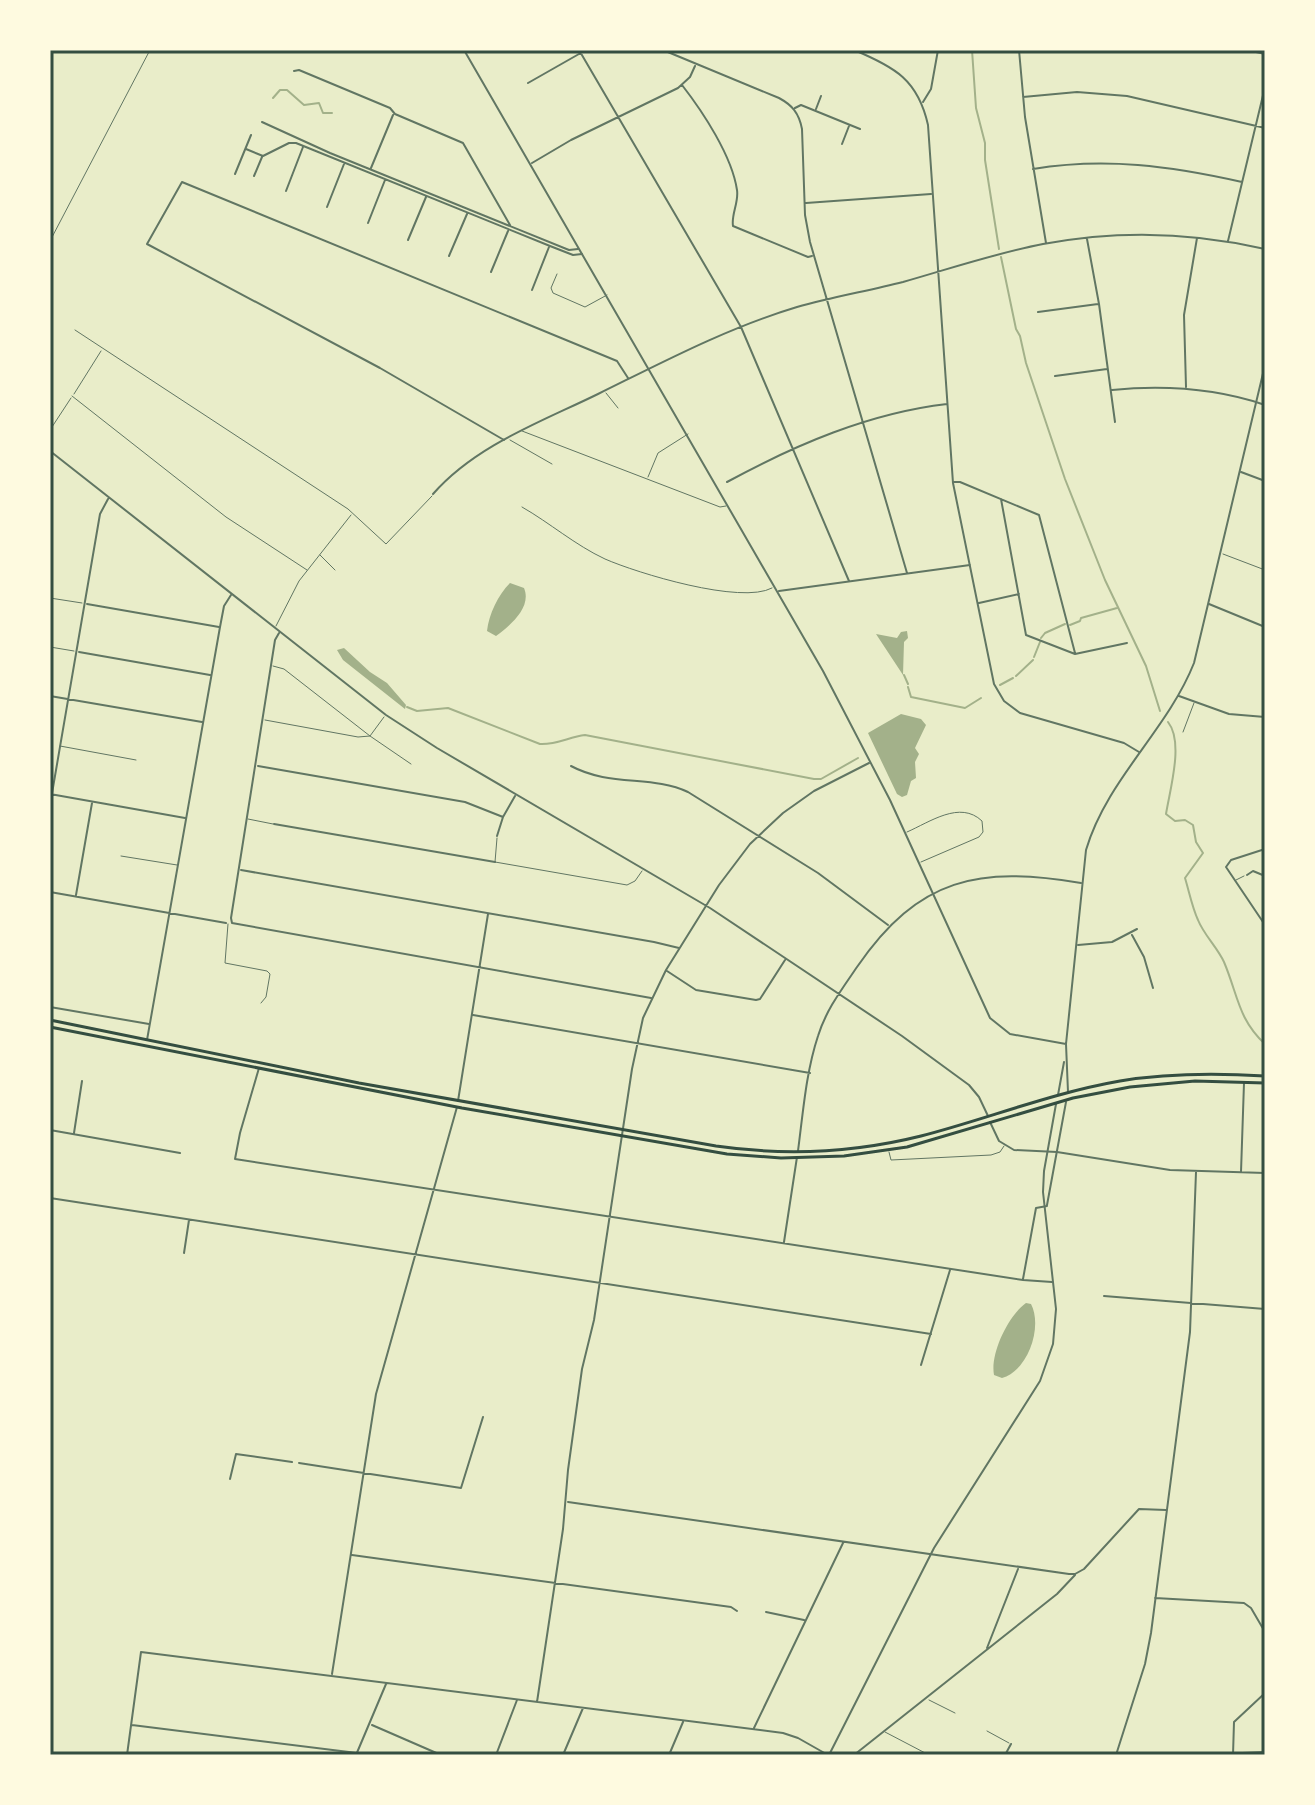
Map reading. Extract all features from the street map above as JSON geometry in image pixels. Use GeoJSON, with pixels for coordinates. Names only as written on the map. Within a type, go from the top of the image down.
{"type":"FeatureCollection","features":[{"type":"Feature","properties":{"kind":"main road"},"geometry":{"type":"LineString","coordinates":[[50,1020],[622,1130],[729,1148],[798,1152],[887,1143],[1117,1081],[1194,1074],[1265,1076]]}},
{"type":"Feature","properties":{"kind":"main road"},"geometry":{"type":"LineString","coordinates":[[50,1027],[621,1136],[727,1154],[797,1158],[888,1150],[951,1135],[1067,1100],[1118,1089],[1175,1082],[1265,1083]]}},
{"type":"Feature","properties":{"kind":"main road"},"geometry":{"type":"LineString","coordinates":[[1117,1081],[1118,1089]]}},
{"type":"Feature","properties":{"kind":"main road"},"geometry":{"type":"LineString","coordinates":[[1067,1100],[1068,1092]]}},
{"type":"Feature","properties":{"kind":"main road"},"geometry":{"type":"LineString","coordinates":[[1056,1103],[1058,1095]]}},
{"type":"Feature","properties":{"kind":"main road"},"geometry":{"type":"LineString","coordinates":[[949,1127],[951,1135]]}},
{"type":"Feature","properties":{"kind":"main road"},"geometry":{"type":"LineString","coordinates":[[887,1143],[888,1150]]}},
{"type":"Feature","properties":{"kind":"street"},"geometry":{"type":"LineString","coordinates":[[528,83],[586,50]]}},
{"type":"Feature","properties":{"kind":"street"},"geometry":{"type":"LineString","coordinates":[[663,50],[779,98],[794,108],[802,129],[805,203],[814,256],[907,573]]}},
{"type":"Feature","properties":{"kind":"street"},"geometry":{"type":"LineString","coordinates":[[854,50],[903,76],[922,103],[931,148],[953,483],[994,684],[1009,706],[1030,716],[1124,743],[1140,753]]}},
{"type":"Feature","properties":{"kind":"street"},"geometry":{"type":"LineString","coordinates":[[922,103],[931,89],[938,50]]}},
{"type":"Feature","properties":{"kind":"street"},"geometry":{"type":"LineString","coordinates":[[1019,50],[1033,169],[1046,243]]}},
{"type":"Feature","properties":{"kind":"street"},"geometry":{"type":"LineString","coordinates":[[1247,50],[1265,54]]}},
{"type":"Feature","properties":{"kind":"street"},"geometry":{"type":"LineString","coordinates":[[470,51],[465,52],[823,671],[905,833],[992,1022],[1010,1034],[1066,1044]]}},
{"type":"Feature","properties":{"kind":"street"},"geometry":{"type":"LineString","coordinates":[[580,52],[741,327],[849,581]]}},
{"type":"Feature","properties":{"kind":"street"},"geometry":{"type":"LineString","coordinates":[[531,164],[682,85],[696,64]]}},
{"type":"Feature","properties":{"kind":"street"},"geometry":{"type":"LineString","coordinates":[[294,71],[299,70],[390,108],[394,113],[463,143],[509,228]]}},
{"type":"Feature","properties":{"kind":"street"},"geometry":{"type":"LineString","coordinates":[[682,85],[732,167],[738,198],[733,225],[808,257],[814,256]]}},
{"type":"Feature","properties":{"kind":"street"},"geometry":{"type":"LineString","coordinates":[[1228,241],[1265,87]]}},
{"type":"Feature","properties":{"kind":"street"},"geometry":{"type":"LineString","coordinates":[[1023,97],[1077,92],[1127,96],[1265,128]]}},
{"type":"Feature","properties":{"kind":"street"},"geometry":{"type":"LineString","coordinates":[[815,111],[821,96]]}},
{"type":"Feature","properties":{"kind":"street"},"geometry":{"type":"LineString","coordinates":[[794,108],[801,105],[860,129]]}},
{"type":"Feature","properties":{"kind":"street"},"geometry":{"type":"LineString","coordinates":[[371,169],[394,113]]}},
{"type":"Feature","properties":{"kind":"street"},"geometry":{"type":"LineString","coordinates":[[262,122],[304,146],[467,213],[569,250],[579,248]]}},
{"type":"Feature","properties":{"kind":"street"},"geometry":{"type":"LineString","coordinates":[[842,144],[849,125]]}},
{"type":"Feature","properties":{"kind":"street"},"geometry":{"type":"LineString","coordinates":[[235,174],[251,135]]}},
{"type":"Feature","properties":{"kind":"street"},"geometry":{"type":"LineString","coordinates":[[254,176],[263,156],[296,141],[371,169],[550,246],[573,255],[583,254]]}},
{"type":"Feature","properties":{"kind":"street"},"geometry":{"type":"LineString","coordinates":[[286,191],[304,146]]}},
{"type":"Feature","properties":{"kind":"street"},"geometry":{"type":"LineString","coordinates":[[246,149],[263,156]]}},
{"type":"Feature","properties":{"kind":"street"},"geometry":{"type":"LineString","coordinates":[[1033,169],[1097,162],[1131,163],[1186,169],[1242,182]]}},
{"type":"Feature","properties":{"kind":"street"},"geometry":{"type":"LineString","coordinates":[[327,207],[344,163]]}},
{"type":"Feature","properties":{"kind":"street"},"geometry":{"type":"LineString","coordinates":[[368,223],[385,179]]}},
{"type":"Feature","properties":{"kind":"street"},"geometry":{"type":"LineString","coordinates":[[506,439],[147,244],[182,182],[617,361],[628,378]]}},
{"type":"Feature","properties":{"kind":"street"},"geometry":{"type":"LineString","coordinates":[[805,203],[933,193]]}},
{"type":"Feature","properties":{"kind":"street"},"geometry":{"type":"LineString","coordinates":[[408,240],[426,196]]}},
{"type":"Feature","properties":{"kind":"street"},"geometry":{"type":"LineString","coordinates":[[449,256],[467,213]]}},
{"type":"Feature","properties":{"kind":"street"},"geometry":{"type":"LineString","coordinates":[[491,272],[509,228]]}},
{"type":"Feature","properties":{"kind":"street"},"geometry":{"type":"LineString","coordinates":[[433,494],[463,467],[506,439],[628,378],[741,327],[826,300],[1046,243],[1087,237],[1137,234],[1197,237],[1265,249]]}},
{"type":"Feature","properties":{"kind":"street"},"geometry":{"type":"LineString","coordinates":[[1087,237],[1115,422]]}},
{"type":"Feature","properties":{"kind":"street"},"geometry":{"type":"LineString","coordinates":[[1186,388],[1184,315],[1197,237]]}},
{"type":"Feature","properties":{"kind":"street"},"geometry":{"type":"LineString","coordinates":[[532,290],[550,246]]}},
{"type":"Feature","properties":{"kind":"street"},"geometry":{"type":"LineString","coordinates":[[1038,312],[1099,304]]}},
{"type":"Feature","properties":{"kind":"street"},"geometry":{"type":"LineString","coordinates":[[1058,1095],[1065,1057],[1081,883],[1092,832],[1119,780],[1178,696],[1194,663],[1265,365]]}},
{"type":"Feature","properties":{"kind":"street"},"geometry":{"type":"LineString","coordinates":[[1055,376],[1108,368]]}},
{"type":"Feature","properties":{"kind":"street"},"geometry":{"type":"LineString","coordinates":[[1111,390],[1186,388],[1265,405]]}},
{"type":"Feature","properties":{"kind":"street"},"geometry":{"type":"LineString","coordinates":[[727,482],[793,448],[861,422],[926,406],[948,404]]}},
{"type":"Feature","properties":{"kind":"street"},"geometry":{"type":"LineString","coordinates":[[50,451],[386,715],[706,906],[950,1070],[974,1091],[988,1115],[994,1134],[1004,1146],[1014,1150],[1057,1152],[1136,1166],[1265,1173]]}},
{"type":"Feature","properties":{"kind":"street"},"geometry":{"type":"LineString","coordinates":[[1240,471],[1265,481]]}},
{"type":"Feature","properties":{"kind":"street"},"geometry":{"type":"LineString","coordinates":[[953,483],[960,482],[1039,515],[1075,654]]}},
{"type":"Feature","properties":{"kind":"street"},"geometry":{"type":"LineString","coordinates":[[50,805],[100,514],[109,498]]}},
{"type":"Feature","properties":{"kind":"street"},"geometry":{"type":"LineString","coordinates":[[1001,499],[1026,635],[1075,654],[1127,643]]}},
{"type":"Feature","properties":{"kind":"street"},"geometry":{"type":"LineString","coordinates":[[777,592],[970,565]]}},
{"type":"Feature","properties":{"kind":"street"},"geometry":{"type":"LineString","coordinates":[[146,1045],[224,606],[232,594]]}},
{"type":"Feature","properties":{"kind":"street"},"geometry":{"type":"LineString","coordinates":[[977,603],[1019,594]]}},
{"type":"Feature","properties":{"kind":"street"},"geometry":{"type":"LineString","coordinates":[[85,604],[220,627]]}},
{"type":"Feature","properties":{"kind":"street"},"geometry":{"type":"LineString","coordinates":[[1208,604],[1265,627]]}},
{"type":"Feature","properties":{"kind":"street"},"geometry":{"type":"LineString","coordinates":[[280,632],[275,640],[270,666],[231,918],[235,925],[651,998]]}},
{"type":"Feature","properties":{"kind":"street"},"geometry":{"type":"LineString","coordinates":[[77,651],[212,675]]}},
{"type":"Feature","properties":{"kind":"street"},"geometry":{"type":"LineString","coordinates":[[50,696],[203,722]]}},
{"type":"Feature","properties":{"kind":"street"},"geometry":{"type":"LineString","coordinates":[[1178,696],[1229,714],[1265,717]]}},
{"type":"Feature","properties":{"kind":"street"},"geometry":{"type":"LineString","coordinates":[[537,1702],[582,1369],[599,1283],[637,1043],[651,998],[730,869],[757,837],[814,791],[870,763]]}},
{"type":"Feature","properties":{"kind":"street"},"geometry":{"type":"LineString","coordinates":[[255,766],[465,802],[503,817]]}},
{"type":"Feature","properties":{"kind":"street"},"geometry":{"type":"LineString","coordinates":[[571,766],[604,779],[681,788],[828,879],[889,926]]}},
{"type":"Feature","properties":{"kind":"street"},"geometry":{"type":"LineString","coordinates":[[51,795],[186,818]]}},
{"type":"Feature","properties":{"kind":"street"},"geometry":{"type":"LineString","coordinates":[[497,836],[503,817],[516,795]]}},
{"type":"Feature","properties":{"kind":"street"},"geometry":{"type":"LineString","coordinates":[[75,897],[92,802]]}},
{"type":"Feature","properties":{"kind":"street"},"geometry":{"type":"LineString","coordinates":[[274,824],[495,862]]}},
{"type":"Feature","properties":{"kind":"street"},"geometry":{"type":"LineString","coordinates":[[1265,849],[1231,860],[1226,867],[1265,925]]}},
{"type":"Feature","properties":{"kind":"street"},"geometry":{"type":"LineString","coordinates":[[240,870],[679,948]]}},
{"type":"Feature","properties":{"kind":"street"},"geometry":{"type":"LineString","coordinates":[[1247,875],[1253,871],[1265,876]]}},
{"type":"Feature","properties":{"kind":"street"},"geometry":{"type":"LineString","coordinates":[[784,1243],[819,1032],[839,994],[872,945],[912,907],[933,894],[964,882],[1000,875],[1029,875],[1081,883]]}},
{"type":"Feature","properties":{"kind":"street"},"geometry":{"type":"LineString","coordinates":[[50,892],[226,923]]}},
{"type":"Feature","properties":{"kind":"street"},"geometry":{"type":"LineString","coordinates":[[332,1675],[376,1394],[457,1107],[488,914]]}},
{"type":"Feature","properties":{"kind":"street"},"geometry":{"type":"LineString","coordinates":[[1076,944],[1103,944],[1137,929]]}},
{"type":"Feature","properties":{"kind":"street"},"geometry":{"type":"LineString","coordinates":[[1131,934],[1144,957],[1153,988]]}},
{"type":"Feature","properties":{"kind":"street"},"geometry":{"type":"LineString","coordinates":[[666,970],[696,990],[756,1000],[760,999],[786,959]]}},
{"type":"Feature","properties":{"kind":"street"},"geometry":{"type":"LineString","coordinates":[[50,1007],[150,1025]]}},
{"type":"Feature","properties":{"kind":"street"},"geometry":{"type":"LineString","coordinates":[[472,1015],[810,1073]]}},
{"type":"Feature","properties":{"kind":"street"},"geometry":{"type":"LineString","coordinates":[[1065,1057],[1068,1092]]}},
{"type":"Feature","properties":{"kind":"street"},"geometry":{"type":"LineString","coordinates":[[260,1062],[235,1159],[1023,1280],[1054,1281]]}},
{"type":"Feature","properties":{"kind":"street"},"geometry":{"type":"LineString","coordinates":[[74,1134],[82,1081]]}},
{"type":"Feature","properties":{"kind":"street"},"geometry":{"type":"LineString","coordinates":[[1241,1172],[1244,1082]]}},
{"type":"Feature","properties":{"kind":"street"},"geometry":{"type":"LineString","coordinates":[[1047,1206],[1067,1100]]}},
{"type":"Feature","properties":{"kind":"street"},"geometry":{"type":"LineString","coordinates":[[127,1755],[141,1652],[788,1734],[828,1755],[931,1553],[1044,1373],[1056,1328],[1047,1206],[1043,1192],[1056,1103]]}},
{"type":"Feature","properties":{"kind":"street"},"geometry":{"type":"LineString","coordinates":[[50,1130],[180,1153]]}},
{"type":"Feature","properties":{"kind":"street"},"geometry":{"type":"LineString","coordinates":[[1116,1755],[1145,1664],[1155,1598],[1192,1303],[1196,1171]]}},
{"type":"Feature","properties":{"kind":"street"},"geometry":{"type":"LineString","coordinates":[[50,1198],[931,1334]]}},
{"type":"Feature","properties":{"kind":"street"},"geometry":{"type":"LineString","coordinates":[[1023,1280],[1036,1208],[1047,1206]]}},
{"type":"Feature","properties":{"kind":"street"},"geometry":{"type":"LineString","coordinates":[[184,1253],[189,1220]]}},
{"type":"Feature","properties":{"kind":"street"},"geometry":{"type":"LineString","coordinates":[[921,1365],[950,1269]]}},
{"type":"Feature","properties":{"kind":"street"},"geometry":{"type":"LineString","coordinates":[[1104,1296],[1265,1309]]}},
{"type":"Feature","properties":{"kind":"street"},"geometry":{"type":"LineString","coordinates":[[299,1463],[461,1488],[483,1417]]}},
{"type":"Feature","properties":{"kind":"street"},"geometry":{"type":"LineString","coordinates":[[230,1479],[236,1454],[292,1462]]}},
{"type":"Feature","properties":{"kind":"street"},"geometry":{"type":"LineString","coordinates":[[566,1502],[1075,1574],[1084,1569],[1135,1512],[1146,1508],[1166,1510]]}},
{"type":"Feature","properties":{"kind":"street"},"geometry":{"type":"LineString","coordinates":[[753,1729],[843,1541]]}},
{"type":"Feature","properties":{"kind":"street"},"geometry":{"type":"LineString","coordinates":[[351,1555],[731,1607],[737,1611]]}},
{"type":"Feature","properties":{"kind":"street"},"geometry":{"type":"LineString","coordinates":[[988,1649],[986,1646],[1018,1567]]}},
{"type":"Feature","properties":{"kind":"street"},"geometry":{"type":"LineString","coordinates":[[854,1755],[1072,1581],[1075,1574]]}},
{"type":"Feature","properties":{"kind":"street"},"geometry":{"type":"LineString","coordinates":[[1155,1598],[1244,1603],[1251,1608],[1265,1632]]}},
{"type":"Feature","properties":{"kind":"street"},"geometry":{"type":"LineString","coordinates":[[766,1612],[805,1620]]}},
{"type":"Feature","properties":{"kind":"street"},"geometry":{"type":"LineString","coordinates":[[131,1725],[356,1754],[386,1683]]}},
{"type":"Feature","properties":{"kind":"street"},"geometry":{"type":"LineString","coordinates":[[1233,1754],[1234,1722],[1265,1693]]}},
{"type":"Feature","properties":{"kind":"street"},"geometry":{"type":"LineString","coordinates":[[496,1755],[517,1700]]}},
{"type":"Feature","properties":{"kind":"street"},"geometry":{"type":"LineString","coordinates":[[563,1755],[583,1708]]}},
{"type":"Feature","properties":{"kind":"street"},"geometry":{"type":"LineString","coordinates":[[669,1755],[683,1721]]}},
{"type":"Feature","properties":{"kind":"street"},"geometry":{"type":"LineString","coordinates":[[370,1724],[441,1755]]}},
{"type":"Feature","properties":{"kind":"street"},"geometry":{"type":"LineString","coordinates":[[1005,1755],[1011,1744]]}},
{"type":"Feature","properties":{"kind":"street"},"geometry":{"type":"LineString","coordinates":[[1198,1755],[1265,1752]]}},
{"type":"Feature","properties":{"kind":"lane"},"geometry":{"type":"LineString","coordinates":[[50,241],[150,50]]}},
{"type":"Feature","properties":{"kind":"lane"},"geometry":{"type":"LineString","coordinates":[[557,274],[551,288],[553,293],[585,307],[607,295]]}},
{"type":"Feature","properties":{"kind":"lane"},"geometry":{"type":"LineString","coordinates":[[75,330],[353,513],[386,544],[433,494]]}},
{"type":"Feature","properties":{"kind":"lane"},"geometry":{"type":"LineString","coordinates":[[50,430],[103,349]]}},
{"type":"Feature","properties":{"kind":"lane"},"geometry":{"type":"LineString","coordinates":[[605,390],[618,408]]}},
{"type":"Feature","properties":{"kind":"lane"},"geometry":{"type":"LineString","coordinates":[[72,396],[226,517],[307,570]]}},
{"type":"Feature","properties":{"kind":"lane"},"geometry":{"type":"LineString","coordinates":[[522,431],[720,507],[728,506]]}},
{"type":"Feature","properties":{"kind":"lane"},"geometry":{"type":"LineString","coordinates":[[647,479],[658,453],[688,434]]}},
{"type":"Feature","properties":{"kind":"lane"},"geometry":{"type":"LineString","coordinates":[[506,439],[552,464]]}},
{"type":"Feature","properties":{"kind":"lane"},"geometry":{"type":"LineString","coordinates":[[522,507],[593,553],[619,564],[716,591],[745,593],[775,587]]}},
{"type":"Feature","properties":{"kind":"lane"},"geometry":{"type":"LineString","coordinates":[[275,628],[292,592],[353,513]]}},
{"type":"Feature","properties":{"kind":"lane"},"geometry":{"type":"LineString","coordinates":[[319,554],[335,570]]}},
{"type":"Feature","properties":{"kind":"lane"},"geometry":{"type":"LineString","coordinates":[[1220,554],[1265,570]]}},
{"type":"Feature","properties":{"kind":"lane"},"geometry":{"type":"LineString","coordinates":[[50,598],[85,604]]}},
{"type":"Feature","properties":{"kind":"lane"},"geometry":{"type":"LineString","coordinates":[[50,647],[77,651]]}},
{"type":"Feature","properties":{"kind":"lane"},"geometry":{"type":"LineString","coordinates":[[270,666],[284,669],[411,764]]}},
{"type":"Feature","properties":{"kind":"lane"},"geometry":{"type":"LineString","coordinates":[[1183,732],[1194,703]]}},
{"type":"Feature","properties":{"kind":"lane"},"geometry":{"type":"LineString","coordinates":[[262,720],[358,737],[370,736],[386,715]]}},
{"type":"Feature","properties":{"kind":"lane"},"geometry":{"type":"LineString","coordinates":[[60,746],[136,760]]}},
{"type":"Feature","properties":{"kind":"lane"},"geometry":{"type":"LineString","coordinates":[[905,833],[955,811],[974,815],[982,821],[983,832],[979,837],[919,863]]}},
{"type":"Feature","properties":{"kind":"lane"},"geometry":{"type":"LineString","coordinates":[[248,819],[274,824]]}},
{"type":"Feature","properties":{"kind":"lane"},"geometry":{"type":"LineString","coordinates":[[497,836],[495,862],[627,885],[635,881],[643,869]]}},
{"type":"Feature","properties":{"kind":"lane"},"geometry":{"type":"LineString","coordinates":[[121,856],[178,865]]}},
{"type":"Feature","properties":{"kind":"lane"},"geometry":{"type":"LineString","coordinates":[[1236,880],[1247,875]]}},
{"type":"Feature","properties":{"kind":"lane"},"geometry":{"type":"LineString","coordinates":[[226,923],[230,929],[225,963],[270,974],[266,997],[261,1003]]}},
{"type":"Feature","properties":{"kind":"lane"},"geometry":{"type":"LineString","coordinates":[[187,1054],[188,1048]]}},
{"type":"Feature","properties":{"kind":"lane"},"geometry":{"type":"LineString","coordinates":[[888,1150],[891,1160],[996,1155],[1004,1146]]}},
{"type":"Feature","properties":{"kind":"lane"},"geometry":{"type":"LineString","coordinates":[[925,1698],[955,1713]]}},
{"type":"Feature","properties":{"kind":"lane"},"geometry":{"type":"LineString","coordinates":[[884,1731],[929,1755]]}},
{"type":"Feature","properties":{"kind":"lane"},"geometry":{"type":"LineString","coordinates":[[987,1731],[1011,1744]]}},
{"type":"Feature","properties":{"kind":"shaded area"},"geometry":{"type":"Polygon","coordinates":[[[510,583],[524,588],[525,602],[514,621],[496,636],[487,631],[490,618],[498,599],[510,583]]]}},
{"type":"Feature","properties":{"kind":"shaded area"},"geometry":{"type":"Polygon","coordinates":[[[907,631],[903,675],[876,634],[897,638],[901,632],[907,631]]]}},
{"type":"Feature","properties":{"kind":"shaded area"},"geometry":{"type":"Polygon","coordinates":[[[344,648],[387,683],[406,705],[405,709],[343,660],[337,650],[344,648]]]}},
{"type":"Feature","properties":{"kind":"shaded area"},"geometry":{"type":"Polygon","coordinates":[[[901,714],[921,719],[926,725],[915,748],[919,754],[915,762],[916,778],[911,781],[907,795],[902,797],[897,794],[868,733],[901,714]]]}},
{"type":"Feature","properties":{"kind":"shaded area"},"geometry":{"type":"Polygon","coordinates":[[[1026,1303],[1031,1304],[1034,1313],[1031,1347],[1026,1358],[1011,1374],[1002,1378],[994,1375],[993,1366],[1002,1336],[1026,1303]]]}},
{"type":"Feature","properties":{"kind":"waterway"},"geometry":{"type":"LineString","coordinates":[[972,50],[976,108],[985,143],[999,249]]}},
{"type":"Feature","properties":{"kind":"waterway"},"geometry":{"type":"LineString","coordinates":[[273,98],[280,90],[287,90],[304,105],[319,103],[323,113],[332,113]]}},
{"type":"Feature","properties":{"kind":"waterway"},"geometry":{"type":"LineString","coordinates":[[1001,257],[1016,329],[1065,479],[1105,580],[1146,666],[1160,711]]}},
{"type":"Feature","properties":{"kind":"waterway"},"geometry":{"type":"LineString","coordinates":[[1070,625],[1081,618],[1117,608]]}},
{"type":"Feature","properties":{"kind":"waterway"},"geometry":{"type":"LineString","coordinates":[[1041,638],[1065,624]]}},
{"type":"Feature","properties":{"kind":"waterway"},"geometry":{"type":"LineString","coordinates":[[1034,657],[1040,642]]}},
{"type":"Feature","properties":{"kind":"waterway"},"geometry":{"type":"LineString","coordinates":[[1016,676],[1033,660]]}},
{"type":"Feature","properties":{"kind":"waterway"},"geometry":{"type":"LineString","coordinates":[[904,675],[908,684]]}},
{"type":"Feature","properties":{"kind":"waterway"},"geometry":{"type":"LineString","coordinates":[[1000,685],[1013,678]]}},
{"type":"Feature","properties":{"kind":"waterway"},"geometry":{"type":"LineString","coordinates":[[908,687],[911,697],[965,708],[981,698]]}},
{"type":"Feature","properties":{"kind":"waterway"},"geometry":{"type":"LineString","coordinates":[[407,707],[417,711],[448,708],[540,744],[585,735],[814,779],[821,779],[858,758]]}},
{"type":"Feature","properties":{"kind":"waterway"},"geometry":{"type":"LineString","coordinates":[[1168,722],[1173,731],[1175,753],[1166,814],[1175,821],[1185,820],[1193,825],[1196,842],[1203,853],[1185,878],[1192,904],[1224,962],[1244,1016],[1265,1044]]}}]}
